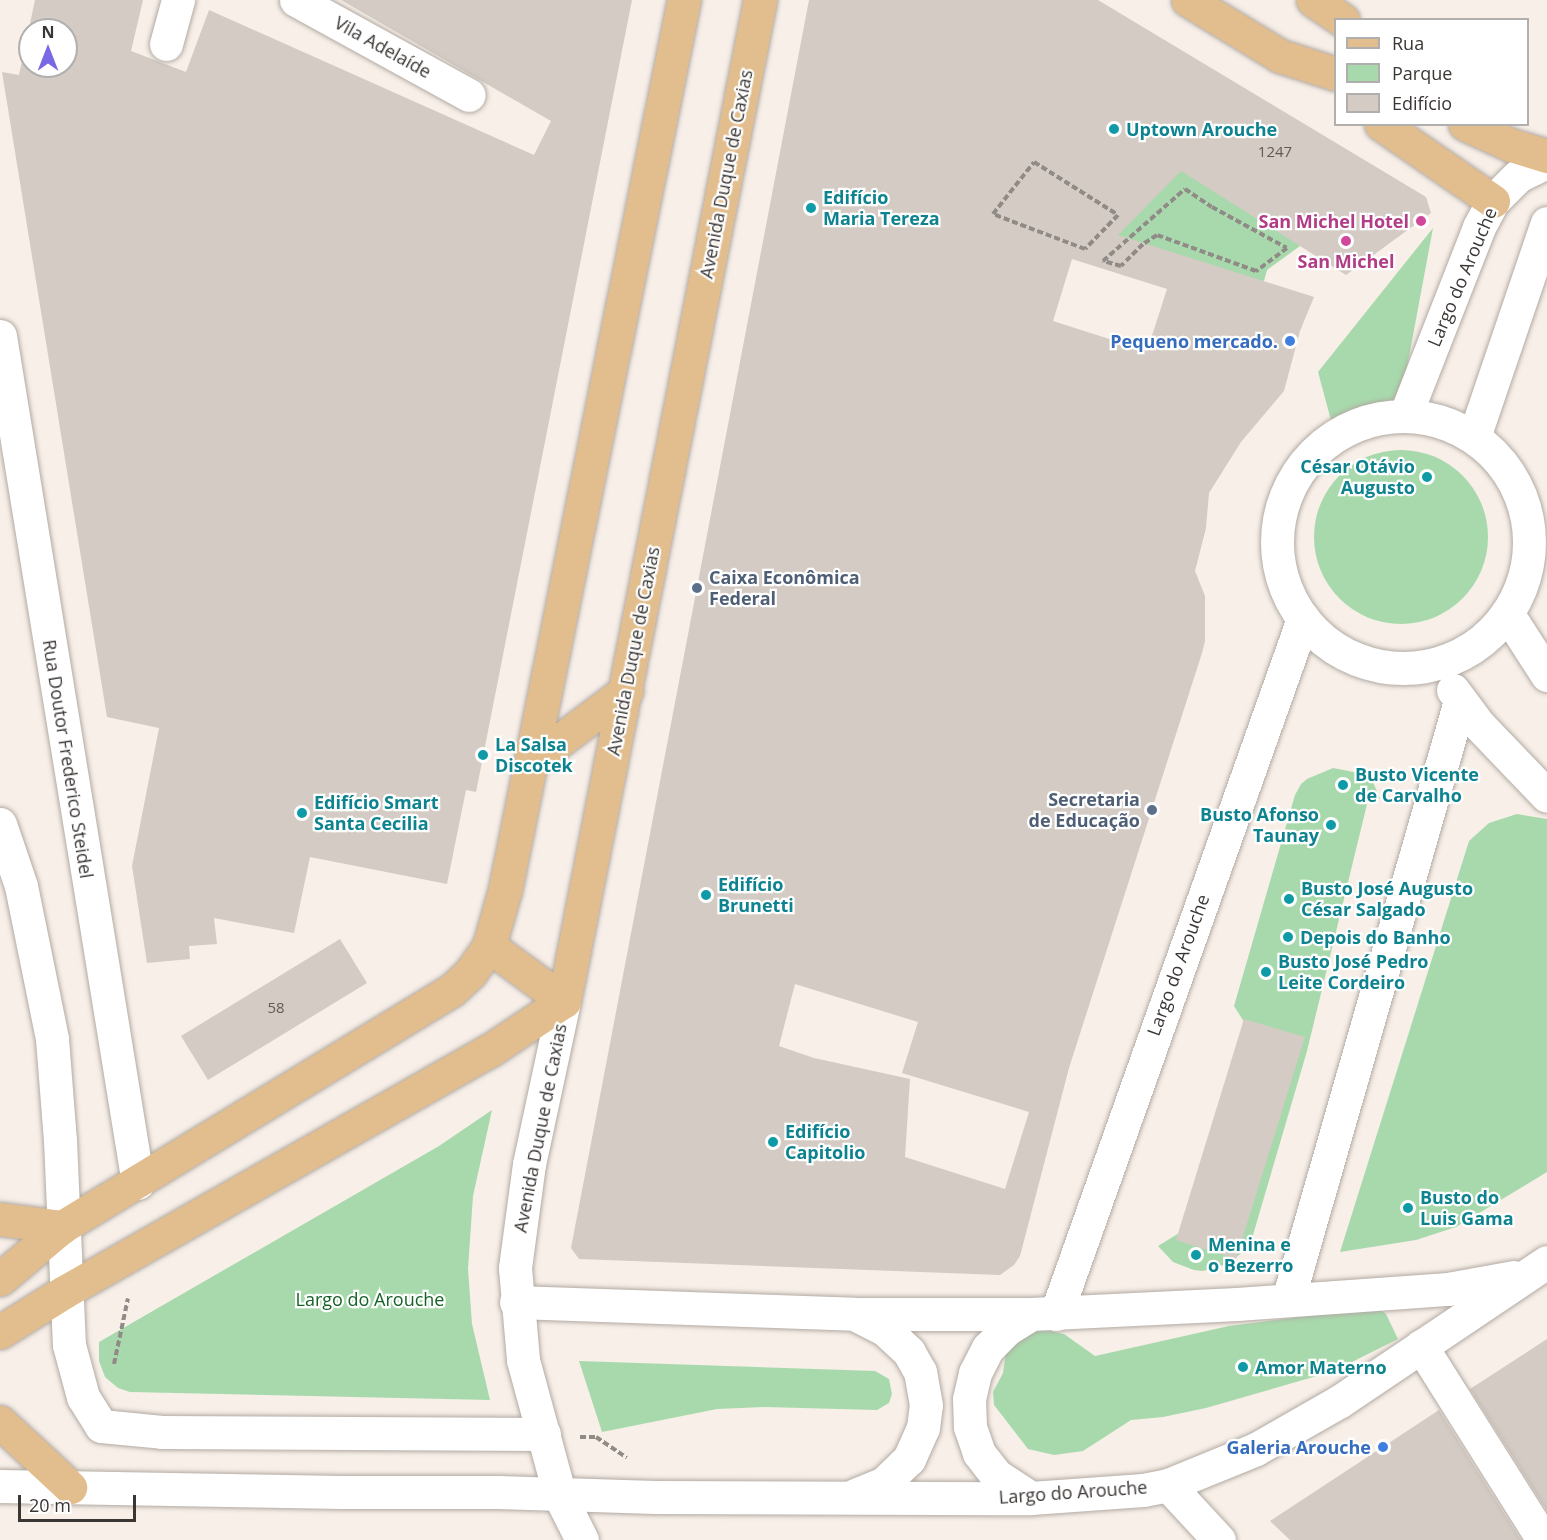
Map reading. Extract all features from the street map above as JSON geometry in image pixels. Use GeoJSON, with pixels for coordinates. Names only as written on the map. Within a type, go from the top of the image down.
{"type":"FeatureCollection","features":[{"type":"Feature","properties":{"kind":"main road"},"geometry":{"type":"LineString","coordinates":[[0,1279],[62,1227],[138,1183],[452,990],[471,972],[489,946],[505,890],[684,0]]}},
{"type":"Feature","properties":{"kind":"main road","name":"Avenida Duque de Caxias"},"geometry":{"type":"LineString","coordinates":[[564,1001],[760,0]]}},
{"type":"Feature","properties":{"kind":"main road"},"geometry":{"type":"LineString","coordinates":[[1188,0],[1280,56],[1334,92]]}},
{"type":"Feature","properties":{"kind":"main road"},"geometry":{"type":"LineString","coordinates":[[1313,0],[1340,18]]}},
{"type":"Feature","properties":{"kind":"main road"},"geometry":{"type":"LineString","coordinates":[[1280,56],[1334,74]]}},
{"type":"Feature","properties":{"kind":"main road"},"geometry":{"type":"LineString","coordinates":[[1384,126],[1493,201]]}},
{"type":"Feature","properties":{"kind":"main road"},"geometry":{"type":"LineString","coordinates":[[1469,126],[1510,145],[1547,154]]}},
{"type":"Feature","properties":{"kind":"main road"},"geometry":{"type":"LineString","coordinates":[[1507,126],[1547,154]]}},
{"type":"Feature","properties":{"kind":"main road"},"geometry":{"type":"LineString","coordinates":[[531,762],[626,691]]}},
{"type":"Feature","properties":{"kind":"main road"},"geometry":{"type":"LineString","coordinates":[[0,1332],[64,1292],[489,1051],[564,1001],[489,946]]}},
{"type":"Feature","properties":{"kind":"main road"},"geometry":{"type":"LineString","coordinates":[[0,1219],[62,1227]]}},
{"type":"Feature","properties":{"kind":"main road"},"geometry":{"type":"LineString","coordinates":[[0,1422],[70,1486]]}},
{"type":"Feature","properties":{"kind":"street"},"geometry":{"type":"LineString","coordinates":[[166,44],[178,0]]}},
{"type":"Feature","properties":{"kind":"street","name":"Vila Adelaíde"},"geometry":{"type":"LineString","coordinates":[[296,0],[469,95]]}},
{"type":"Feature","properties":{"kind":"street","name":"Largo do Arouche"},"geometry":{"type":"LineString","coordinates":[[1406,416],[1479,227],[1493,201],[1518,176],[1547,162]]}},
{"type":"Feature","properties":{"kind":"street"},"geometry":{"type":"LineString","coordinates":[[1474,437],[1547,223]]}},
{"type":"Feature","properties":{"kind":"street","name":"Rua Doutor Frederico Steidel"},"geometry":{"type":"LineString","coordinates":[[0,336],[138,1183]]}},
{"type":"Feature","properties":{"kind":"street"},"geometry":{"type":"LineString","coordinates":[[1406,416],[1441,422],[1474,437],[1503,464],[1522,499],[1527,518],[1529,558],[1524,577],[1508,613],[1476,645],[1454,657],[1434,664],[1406,668],[1363,660],[1326,641],[1303,619],[1285,588],[1277,554],[1279,518],[1290,485],[1310,456],[1338,434],[1371,420],[1406,416]]}},
{"type":"Feature","properties":{"kind":"street"},"geometry":{"type":"LineString","coordinates":[[1508,613],[1547,675]]}},
{"type":"Feature","properties":{"kind":"street","name":"Largo do Arouche"},"geometry":{"type":"LineString","coordinates":[[1044,1314],[1303,619]]}},
{"type":"Feature","properties":{"kind":"street"},"geometry":{"type":"LineString","coordinates":[[1434,664],[1479,725],[1547,796]]}},
{"type":"Feature","properties":{"kind":"street"},"geometry":{"type":"LineString","coordinates":[[1288,1300],[1460,701]]}},
{"type":"Feature","properties":{"kind":"street"},"geometry":{"type":"LineString","coordinates":[[0,824],[21,886],[52,1039],[60,1140],[64,1292],[69,1344],[82,1397],[101,1426],[162,1432],[544,1434]]}},
{"type":"Feature","properties":{"kind":"street","name":"Avenida Duque de Caxias"},"geometry":{"type":"LineString","coordinates":[[516,1302],[515,1268],[529,1164],[564,1001]]}},
{"type":"Feature","properties":{"kind":"street","name":"Largo do Arouche"},"geometry":{"type":"LineString","coordinates":[[516,1302],[854,1314],[1044,1314],[1448,1289],[1538,1268]]}},
{"type":"Feature","properties":{"kind":"street","name":"Largo do Arouche"},"geometry":{"type":"LineString","coordinates":[[0,1486],[342,1492],[498,1492],[560,1496],[842,1498],[1031,1498],[1143,1490],[1168,1485],[1256,1449],[1340,1401],[1538,1268]]}},
{"type":"Feature","properties":{"kind":"street"},"geometry":{"type":"LineString","coordinates":[[516,1302],[522,1360],[560,1496],[582,1540]]}},
{"type":"Feature","properties":{"kind":"street"},"geometry":{"type":"LineString","coordinates":[[842,1498],[864,1493],[894,1476],[915,1449],[925,1417],[923,1383],[909,1352],[884,1329],[854,1314]]}},
{"type":"Feature","properties":{"kind":"street"},"geometry":{"type":"LineString","coordinates":[[1031,1498],[996,1475],[979,1452],[970,1427],[969,1400],[975,1373],[988,1348],[1007,1329],[1044,1314]]}},
{"type":"Feature","properties":{"kind":"street"},"geometry":{"type":"LineString","coordinates":[[1430,1340],[1547,1514]]}},
{"type":"Feature","properties":{"kind":"street"},"geometry":{"type":"LineString","coordinates":[[1430,1340],[1543,1540]]}},
{"type":"Feature","properties":{"kind":"street"},"geometry":{"type":"LineString","coordinates":[[1168,1485],[1219,1540]]}},
{"type":"Feature","properties":{"kind":"path"},"geometry":{"type":"LineString","coordinates":[[1034,162],[1118,215],[1085,249],[993,214],[1034,162]]}},
{"type":"Feature","properties":{"kind":"path"},"geometry":{"type":"LineString","coordinates":[[1185,189],[1287,248],[1256,271],[1157,235],[1143,244],[1121,266],[1102,261],[1185,189]]}},
{"type":"Feature","properties":{"kind":"path"},"geometry":{"type":"LineString","coordinates":[[544,1434],[596,1437],[631,1460],[655,1497]]}},
{"type":"Feature","properties":{"kind":"green space"},"geometry":{"type":"Polygon","coordinates":[[[1233,82],[1300,246],[1267,270],[1264,281],[1125,276],[1024,142],[1233,82]]]}},
{"type":"Feature","properties":{"kind":"green space"},"geometry":{"type":"Polygon","coordinates":[[[1433,228],[1401,400],[1363,408],[1332,424],[1318,372],[1433,228]]]}},
{"type":"Feature","properties":{"kind":"green space"},"geometry":{"type":"Polygon","coordinates":[[[1401,450],[1418,451],[1434,456],[1450,464],[1463,475],[1474,488],[1482,504],[1487,520],[1487,554],[1482,570],[1474,586],[1463,599],[1450,610],[1434,618],[1418,623],[1401,624],[1384,623],[1368,618],[1352,610],[1339,599],[1328,586],[1320,570],[1315,554],[1314,537],[1315,520],[1320,504],[1328,488],[1339,475],[1352,464],[1368,456],[1384,451],[1401,450]]]}},
{"type":"Feature","properties":{"kind":"green space"},"geometry":{"type":"Polygon","coordinates":[[[1333,768],[1359,773],[1373,782],[1380,799],[1369,796],[1307,1051],[1253,1235],[1243,1252],[1227,1264],[1203,1271],[1194,1270],[1173,1262],[1158,1246],[1194,1224],[1246,1025],[1234,1006],[1295,795],[1307,779],[1333,768]]]}},
{"type":"Feature","properties":{"kind":"green space"},"geometry":{"type":"Polygon","coordinates":[[[1517,814],[1547,819],[1547,1172],[1456,1227],[1416,1240],[1340,1252],[1469,841],[1489,823],[1517,814]]]}},
{"type":"Feature","properties":{"kind":"green space","name":"Largo do Arouche"},"geometry":{"type":"Polygon","coordinates":[[[492,1110],[473,1196],[468,1269],[472,1324],[490,1400],[130,1392],[118,1388],[105,1377],[99,1361],[99,1342],[439,1146],[492,1110]]]}},
{"type":"Feature","properties":{"kind":"green space"},"geometry":{"type":"Polygon","coordinates":[[[1377,1307],[1386,1314],[1398,1339],[1334,1371],[1206,1408],[1163,1417],[1131,1420],[1083,1451],[1054,1455],[1028,1449],[994,1405],[993,1392],[1003,1373],[1007,1344],[1018,1335],[1040,1329],[1064,1334],[1095,1356],[1229,1326],[1377,1307]]]}},
{"type":"Feature","properties":{"kind":"green space"},"geometry":{"type":"Polygon","coordinates":[[[579,1361],[875,1371],[889,1379],[892,1394],[889,1403],[877,1410],[765,1407],[717,1409],[602,1432],[579,1361]]]}},
{"type":"Feature","properties":{"kind":"building"},"geometry":{"type":"Polygon","coordinates":[[[35,0],[143,0],[131,51],[186,72],[209,10],[534,155],[551,121],[341,0],[632,0],[476,792],[466,790],[447,884],[310,857],[294,933],[214,918],[217,944],[189,946],[190,959],[147,963],[132,866],[159,728],[107,717],[2,72],[18,75],[18,78],[78,78],[78,18],[31,18],[35,0]]]}},
{"type":"Feature","properties":{"kind":"building"},"geometry":{"type":"Polygon","coordinates":[[[809,0],[1098,0],[1426,197],[1431,213],[1346,275],[1181,171],[1118,235],[1314,297],[1300,331],[1284,391],[1241,442],[1209,493],[1206,528],[1195,571],[1205,596],[1205,641],[1202,653],[1069,1068],[1020,1256],[1014,1265],[1000,1275],[579,1259],[571,1248],[809,0]],[[1072,259],[1053,321],[1147,351],[1167,289],[1072,259]],[[795,984],[779,1046],[814,1058],[910,1079],[905,1157],[1005,1189],[1029,1112],[902,1073],[918,1022],[795,984]]]}},
{"type":"Feature","properties":{"kind":"building"},"geometry":{"type":"Polygon","coordinates":[[[340,939],[367,983],[208,1080],[181,1036],[340,939]]]}},
{"type":"Feature","properties":{"kind":"building"},"geometry":{"type":"Polygon","coordinates":[[[1244,1019],[1305,1037],[1236,1259],[1176,1240],[1244,1019]]]}},
{"type":"Feature","properties":{"kind":"building"},"geometry":{"type":"Polygon","coordinates":[[[1547,1339],[1547,1511],[1470,1389],[1547,1339]]]}},
{"type":"Feature","properties":{"kind":"building"},"geometry":{"type":"Polygon","coordinates":[[[1439,1410],[1521,1540],[1290,1540],[1270,1521],[1439,1410]]]}},
{"type":"Feature","properties":{"kind":"place","name":"Uptown Arouche"},"geometry":{"type":"Point","coordinates":[1114,129]}},
{"type":"Feature","properties":{"kind":"place","name":"Edifício Maria Tereza"},"geometry":{"type":"Point","coordinates":[811,208]}},
{"type":"Feature","properties":{"kind":"place","name":"San Michel Hotel"},"geometry":{"type":"Point","coordinates":[1421,221]}},
{"type":"Feature","properties":{"kind":"place","name":"San Michel"},"geometry":{"type":"Point","coordinates":[1346,241]}},
{"type":"Feature","properties":{"kind":"place","name":"Pequeno mercado."},"geometry":{"type":"Point","coordinates":[1290,341]}},
{"type":"Feature","properties":{"kind":"place","name":"César Otávio Augusto"},"geometry":{"type":"Point","coordinates":[1427,477]}},
{"type":"Feature","properties":{"kind":"place","name":"Caixa Econômica Federal"},"geometry":{"type":"Point","coordinates":[697,588]}},
{"type":"Feature","properties":{"kind":"place","name":"La Salsa Discotek"},"geometry":{"type":"Point","coordinates":[483,755]}},
{"type":"Feature","properties":{"kind":"place","name":"Busto Vicente de Carvalho"},"geometry":{"type":"Point","coordinates":[1343,785]}},
{"type":"Feature","properties":{"kind":"place","name":"Secretaria de Educação"},"geometry":{"type":"Point","coordinates":[1152,810]}},
{"type":"Feature","properties":{"kind":"place","name":"Edifício Smart Santa Cecilia"},"geometry":{"type":"Point","coordinates":[302,813]}},
{"type":"Feature","properties":{"kind":"place","name":"Busto Afonso Taunay"},"geometry":{"type":"Point","coordinates":[1331,825]}},
{"type":"Feature","properties":{"kind":"place","name":"Edifício Brunetti"},"geometry":{"type":"Point","coordinates":[706,895]}},
{"type":"Feature","properties":{"kind":"place","name":"Busto José Augusto César Salgado"},"geometry":{"type":"Point","coordinates":[1289,899]}},
{"type":"Feature","properties":{"kind":"place","name":"Depois do Banho"},"geometry":{"type":"Point","coordinates":[1288,937]}},
{"type":"Feature","properties":{"kind":"place","name":"Busto José Pedro Leite Cordeiro"},"geometry":{"type":"Point","coordinates":[1266,972]}},
{"type":"Feature","properties":{"kind":"place","name":"Edifício Capitolio"},"geometry":{"type":"Point","coordinates":[773,1142]}},
{"type":"Feature","properties":{"kind":"place","name":"Busto do Luis Gama"},"geometry":{"type":"Point","coordinates":[1408,1208]}},
{"type":"Feature","properties":{"kind":"place","name":"Menina e o Bezerro"},"geometry":{"type":"Point","coordinates":[1196,1255]}},
{"type":"Feature","properties":{"kind":"place","name":"Amor Materno"},"geometry":{"type":"Point","coordinates":[1243,1367]}},
{"type":"Feature","properties":{"kind":"place","name":"Galeria Arouche"},"geometry":{"type":"Point","coordinates":[1383,1447]}}]}
